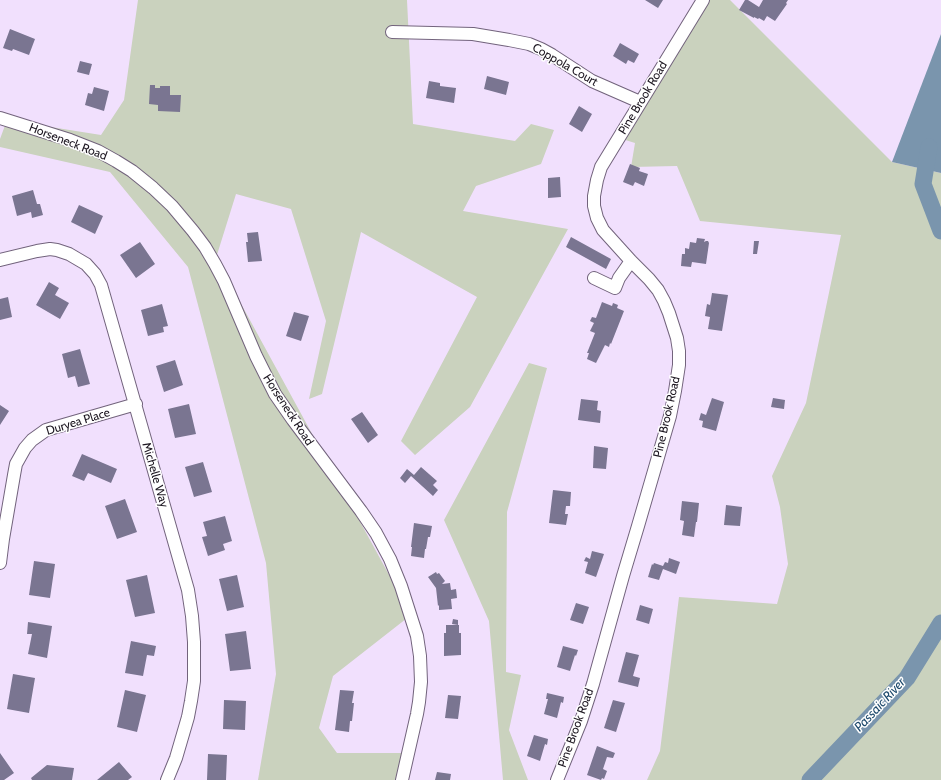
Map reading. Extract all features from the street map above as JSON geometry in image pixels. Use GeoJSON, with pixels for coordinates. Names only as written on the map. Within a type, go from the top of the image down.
{"type":"FeatureCollection","features":[{"type":"Feature","properties":{"kind":"street","name":"Pine Brook Road"},"geometry":{"type":"LineString","coordinates":[[557,780],[581,721],[593,684],[670,416],[679,365],[677,338],[664,301],[650,279],[631,261],[603,230],[595,212],[594,196],[601,167],[703,0]]}},
{"type":"Feature","properties":{"kind":"street","name":"Coppola Court"},"geometry":{"type":"LineString","coordinates":[[392,32],[473,34],[529,44],[552,55],[592,81],[640,102]]}},
{"type":"Feature","properties":{"kind":"street","name":"Horseneck Road"},"geometry":{"type":"LineString","coordinates":[[0,118],[70,140],[116,160],[153,188],[172,206],[205,247],[224,281],[256,356],[275,394],[376,533],[390,559],[401,586],[417,636],[421,675],[417,714],[402,780]]}},
{"type":"Feature","properties":{"kind":"street","name":"Michelle Way"},"geometry":{"type":"LineString","coordinates":[[0,260],[37,251],[50,249],[57,250],[69,254],[86,264],[99,279],[101,285],[188,590],[192,616],[194,642],[194,681],[192,701],[176,758],[167,780]]}},
{"type":"Feature","properties":{"kind":"street"},"geometry":{"type":"LineString","coordinates":[[594,278],[615,288],[631,261]]}},
{"type":"Feature","properties":{"kind":"street","name":"Duryea Place"},"geometry":{"type":"LineString","coordinates":[[0,563],[16,464],[25,448],[40,433],[52,428],[136,404]]}},
{"type":"Feature","properties":{"kind":"green space"},"geometry":{"type":"Polygon","coordinates":[[[138,0],[407,0],[413,124],[515,141],[531,124],[554,130],[541,164],[476,186],[463,211],[568,229],[470,407],[415,455],[401,441],[477,297],[361,232],[322,394],[309,399],[326,321],[291,209],[236,194],[216,258],[411,615],[333,676],[319,728],[337,753],[411,753],[404,780],[258,780],[276,674],[266,563],[188,267],[110,172],[0,147],[0,139],[7,120],[101,135],[124,100],[138,0]]]}},
{"type":"Feature","properties":{"kind":"green space"},"geometry":{"type":"Polygon","coordinates":[[[706,0],[730,0],[892,162],[941,173],[941,780],[647,780],[660,751],[679,597],[777,604],[788,564],[780,507],[772,476],[806,403],[841,235],[700,221],[677,166],[631,167],[635,143],[619,138],[706,0]]]}},
{"type":"Feature","properties":{"kind":"green space"},"geometry":{"type":"Polygon","coordinates":[[[529,363],[547,368],[507,512],[506,672],[521,675],[509,730],[528,780],[503,780],[489,621],[444,520],[529,363]]]}},
{"type":"Feature","properties":{"kind":"water"},"geometry":{"type":"Polygon","coordinates":[[[941,34],[941,173],[892,162],[941,34]]]}},
{"type":"Feature","properties":{"kind":"building"},"geometry":{"type":"Polygon","coordinates":[[[645,0],[663,0],[658,8],[645,0]]]}},
{"type":"Feature","properties":{"kind":"building"},"geometry":{"type":"Polygon","coordinates":[[[745,0],[748,0],[759,7],[763,0],[788,0],[786,3],[787,4],[775,21],[767,16],[764,21],[759,18],[754,18],[739,10],[745,0]]]}},
{"type":"Feature","properties":{"kind":"building"},"geometry":{"type":"Polygon","coordinates":[[[10,29],[35,39],[29,55],[13,49],[12,51],[3,48],[10,29]]]}},
{"type":"Feature","properties":{"kind":"building"},"geometry":{"type":"Polygon","coordinates":[[[620,43],[639,54],[634,63],[628,60],[626,64],[613,56],[620,43]]]}},
{"type":"Feature","properties":{"kind":"building"},"geometry":{"type":"Polygon","coordinates":[[[80,61],[92,64],[89,75],[77,72],[80,61]]]}},
{"type":"Feature","properties":{"kind":"building"},"geometry":{"type":"Polygon","coordinates":[[[487,76],[509,82],[506,95],[484,89],[487,76]]]}},
{"type":"Feature","properties":{"kind":"building"},"geometry":{"type":"Polygon","coordinates":[[[429,81],[440,83],[440,86],[456,88],[454,103],[426,98],[429,81]]]}},
{"type":"Feature","properties":{"kind":"building"},"geometry":{"type":"Polygon","coordinates":[[[150,85],[155,85],[155,88],[160,88],[160,86],[170,86],[170,95],[181,95],[180,112],[158,111],[158,105],[149,104],[150,85]]]}},
{"type":"Feature","properties":{"kind":"building"},"geometry":{"type":"Polygon","coordinates":[[[94,87],[109,91],[104,111],[85,105],[88,93],[92,94],[94,87]]]}},
{"type":"Feature","properties":{"kind":"building"},"geometry":{"type":"Polygon","coordinates":[[[579,106],[592,114],[582,132],[569,124],[579,106]]]}},
{"type":"Feature","properties":{"kind":"building"},"geometry":{"type":"Polygon","coordinates":[[[630,164],[640,168],[639,171],[648,174],[644,186],[635,182],[633,186],[623,182],[630,164]]]}},
{"type":"Feature","properties":{"kind":"building"},"geometry":{"type":"Polygon","coordinates":[[[560,177],[561,197],[548,198],[548,178],[560,177]]]}},
{"type":"Feature","properties":{"kind":"building"},"geometry":{"type":"Polygon","coordinates":[[[33,190],[37,204],[40,204],[43,215],[32,218],[31,212],[17,216],[12,196],[33,190]]]}},
{"type":"Feature","properties":{"kind":"building"},"geometry":{"type":"Polygon","coordinates":[[[79,205],[103,216],[95,234],[71,222],[79,205]]]}},
{"type":"Feature","properties":{"kind":"building"},"geometry":{"type":"Polygon","coordinates":[[[258,232],[262,261],[248,262],[246,242],[248,242],[247,233],[258,232]]]}},
{"type":"Feature","properties":{"kind":"building"},"geometry":{"type":"Polygon","coordinates":[[[571,237],[611,259],[606,269],[566,247],[571,237]]]}},
{"type":"Feature","properties":{"kind":"building"},"geometry":{"type":"Polygon","coordinates":[[[697,238],[705,239],[704,242],[708,241],[709,243],[706,264],[692,262],[691,267],[681,266],[682,254],[685,254],[685,248],[689,249],[690,242],[696,243],[697,238]]]}},
{"type":"Feature","properties":{"kind":"building"},"geometry":{"type":"Polygon","coordinates":[[[754,241],[759,241],[757,254],[753,254],[754,241]]]}},
{"type":"Feature","properties":{"kind":"building"},"geometry":{"type":"Polygon","coordinates":[[[140,242],[155,264],[136,278],[120,255],[140,242]]]}},
{"type":"Feature","properties":{"kind":"building"},"geometry":{"type":"Polygon","coordinates":[[[49,282],[59,288],[55,295],[69,303],[60,319],[36,305],[49,282]]]}},
{"type":"Feature","properties":{"kind":"building"},"geometry":{"type":"Polygon","coordinates":[[[712,293],[728,295],[722,331],[708,329],[710,317],[705,316],[707,304],[710,305],[712,293]]]}},
{"type":"Feature","properties":{"kind":"building"},"geometry":{"type":"Polygon","coordinates":[[[8,297],[12,317],[0,320],[0,299],[8,297]]]}},
{"type":"Feature","properties":{"kind":"building"},"geometry":{"type":"Polygon","coordinates":[[[602,302],[612,306],[613,303],[618,305],[617,308],[624,311],[611,344],[610,343],[609,347],[605,345],[596,363],[587,359],[589,353],[587,353],[595,333],[590,331],[594,323],[590,321],[592,317],[596,318],[602,302]]]}},
{"type":"Feature","properties":{"kind":"building"},"geometry":{"type":"Polygon","coordinates":[[[162,304],[168,326],[163,327],[164,332],[148,336],[141,310],[162,304]]]}},
{"type":"Feature","properties":{"kind":"building"},"geometry":{"type":"Polygon","coordinates":[[[294,312],[309,316],[301,341],[286,336],[294,312]]]}},
{"type":"Feature","properties":{"kind":"building"},"geometry":{"type":"Polygon","coordinates":[[[80,349],[90,384],[78,387],[75,376],[68,378],[62,354],[80,349]]]}},
{"type":"Feature","properties":{"kind":"building"},"geometry":{"type":"Polygon","coordinates":[[[175,360],[183,385],[164,392],[156,366],[175,360]]]}},
{"type":"Feature","properties":{"kind":"building"},"geometry":{"type":"Polygon","coordinates":[[[712,398],[724,402],[716,431],[702,427],[703,421],[699,420],[701,413],[706,415],[712,398]]]}},
{"type":"Feature","properties":{"kind":"building"},"geometry":{"type":"Polygon","coordinates":[[[773,398],[785,400],[784,409],[771,407],[773,398]]]}},
{"type":"Feature","properties":{"kind":"building"},"geometry":{"type":"Polygon","coordinates":[[[581,399],[598,401],[597,410],[601,411],[600,423],[578,420],[581,399]]]}},
{"type":"Feature","properties":{"kind":"building"},"geometry":{"type":"Polygon","coordinates":[[[189,404],[196,434],[175,438],[168,409],[189,404]]]}},
{"type":"Feature","properties":{"kind":"building"},"geometry":{"type":"Polygon","coordinates":[[[0,405],[9,411],[0,425],[0,405]]]}},
{"type":"Feature","properties":{"kind":"building"},"geometry":{"type":"Polygon","coordinates":[[[362,412],[378,435],[368,443],[351,419],[362,412]]]}},
{"type":"Feature","properties":{"kind":"building"},"geometry":{"type":"Polygon","coordinates":[[[594,446],[608,448],[606,469],[593,468],[594,446]]]}},
{"type":"Feature","properties":{"kind":"building"},"geometry":{"type":"Polygon","coordinates":[[[82,454],[117,469],[111,483],[88,473],[84,481],[72,476],[82,454]]]}},
{"type":"Feature","properties":{"kind":"building"},"geometry":{"type":"Polygon","coordinates":[[[203,462],[212,492],[194,497],[185,467],[203,462]]]}},
{"type":"Feature","properties":{"kind":"building"},"geometry":{"type":"Polygon","coordinates":[[[421,467],[437,481],[433,485],[438,490],[433,496],[411,476],[405,483],[400,478],[407,469],[414,475],[421,467]]]}},
{"type":"Feature","properties":{"kind":"building"},"geometry":{"type":"Polygon","coordinates":[[[553,490],[571,492],[570,506],[566,506],[565,514],[568,514],[566,525],[549,523],[553,490]]]}},
{"type":"Feature","properties":{"kind":"building"},"geometry":{"type":"Polygon","coordinates":[[[125,499],[137,532],[117,539],[105,506],[125,499]]]}},
{"type":"Feature","properties":{"kind":"building"},"geometry":{"type":"Polygon","coordinates":[[[682,501],[699,503],[694,537],[682,535],[684,521],[680,520],[682,501]]]}},
{"type":"Feature","properties":{"kind":"building"},"geometry":{"type":"Polygon","coordinates":[[[726,505],[742,507],[740,526],[724,525],[726,505]]]}},
{"type":"Feature","properties":{"kind":"building"},"geometry":{"type":"Polygon","coordinates":[[[225,516],[232,541],[223,544],[225,550],[208,556],[202,537],[207,536],[203,522],[225,516]]]}},
{"type":"Feature","properties":{"kind":"building"},"geometry":{"type":"Polygon","coordinates":[[[414,523],[432,526],[430,537],[428,537],[425,549],[424,558],[411,556],[414,523]]]}},
{"type":"Feature","properties":{"kind":"building"},"geometry":{"type":"Polygon","coordinates":[[[592,551],[604,554],[596,577],[585,573],[588,562],[584,561],[586,557],[590,559],[592,551]]]}},
{"type":"Feature","properties":{"kind":"building"},"geometry":{"type":"Polygon","coordinates":[[[669,558],[680,562],[676,574],[663,569],[659,580],[648,577],[652,564],[653,565],[654,563],[663,566],[665,562],[668,563],[669,558]]]}},
{"type":"Feature","properties":{"kind":"building"},"geometry":{"type":"Polygon","coordinates":[[[34,561],[55,564],[50,598],[29,595],[34,561]]]}},
{"type":"Feature","properties":{"kind":"building"},"geometry":{"type":"Polygon","coordinates":[[[436,572],[437,574],[439,573],[445,581],[442,584],[450,583],[451,590],[456,589],[457,598],[451,599],[452,609],[439,610],[436,588],[428,577],[436,572]]]}},
{"type":"Feature","properties":{"kind":"building"},"geometry":{"type":"Polygon","coordinates":[[[147,575],[155,613],[135,617],[126,580],[147,575]]]}},
{"type":"Feature","properties":{"kind":"building"},"geometry":{"type":"Polygon","coordinates":[[[237,575],[244,607],[227,611],[219,579],[237,575]]]}},
{"type":"Feature","properties":{"kind":"building"},"geometry":{"type":"Polygon","coordinates":[[[576,603],[589,607],[583,624],[570,620],[576,603]]]}},
{"type":"Feature","properties":{"kind":"building"},"geometry":{"type":"Polygon","coordinates":[[[640,605],[653,609],[649,624],[636,620],[640,605]]]}},
{"type":"Feature","properties":{"kind":"building"},"geometry":{"type":"Polygon","coordinates":[[[453,619],[458,620],[458,625],[452,624],[453,619]]]}},
{"type":"Feature","properties":{"kind":"building"},"geometry":{"type":"Polygon","coordinates":[[[28,622],[52,626],[47,658],[28,654],[32,634],[27,634],[28,622]]]}},
{"type":"Feature","properties":{"kind":"building"},"geometry":{"type":"Polygon","coordinates":[[[446,625],[459,625],[459,633],[461,633],[461,655],[444,656],[444,633],[446,633],[446,625]]]}},
{"type":"Feature","properties":{"kind":"building"},"geometry":{"type":"Polygon","coordinates":[[[246,631],[251,669],[230,671],[225,634],[246,631]]]}},
{"type":"Feature","properties":{"kind":"building"},"geometry":{"type":"Polygon","coordinates":[[[131,641],[156,646],[154,656],[147,655],[143,676],[125,673],[131,641]]]}},
{"type":"Feature","properties":{"kind":"building"},"geometry":{"type":"Polygon","coordinates":[[[563,646],[578,650],[570,671],[557,667],[563,646]]]}},
{"type":"Feature","properties":{"kind":"building"},"geometry":{"type":"Polygon","coordinates":[[[626,652],[639,655],[633,676],[640,678],[638,687],[618,682],[626,652]]]}},
{"type":"Feature","properties":{"kind":"building"},"geometry":{"type":"Polygon","coordinates":[[[13,674],[35,678],[29,713],[7,709],[13,674]]]}},
{"type":"Feature","properties":{"kind":"building"},"geometry":{"type":"Polygon","coordinates":[[[125,690],[146,695],[137,732],[117,727],[125,690]]]}},
{"type":"Feature","properties":{"kind":"building"},"geometry":{"type":"Polygon","coordinates":[[[340,690],[354,691],[352,721],[350,721],[349,732],[335,730],[340,690]]]}},
{"type":"Feature","properties":{"kind":"building"},"geometry":{"type":"Polygon","coordinates":[[[547,693],[564,697],[563,703],[561,702],[557,718],[544,714],[548,699],[546,699],[547,693]]]}},
{"type":"Feature","properties":{"kind":"building"},"geometry":{"type":"Polygon","coordinates":[[[448,695],[461,696],[458,719],[445,718],[448,695]]]}},
{"type":"Feature","properties":{"kind":"building"},"geometry":{"type":"Polygon","coordinates":[[[224,700],[246,701],[245,730],[223,729],[224,700]]]}},
{"type":"Feature","properties":{"kind":"building"},"geometry":{"type":"Polygon","coordinates":[[[613,700],[625,703],[616,732],[604,728],[613,700]]]}},
{"type":"Feature","properties":{"kind":"building"},"geometry":{"type":"Polygon","coordinates":[[[534,735],[548,739],[540,761],[527,756],[534,735]]]}},
{"type":"Feature","properties":{"kind":"building"},"geometry":{"type":"Polygon","coordinates":[[[597,746],[615,753],[613,758],[607,757],[603,769],[607,771],[604,779],[602,778],[601,780],[587,775],[597,746]]]}},
{"type":"Feature","properties":{"kind":"building"},"geometry":{"type":"Polygon","coordinates":[[[0,753],[14,773],[4,780],[0,780],[0,753]]]}},
{"type":"Feature","properties":{"kind":"building"},"geometry":{"type":"Polygon","coordinates":[[[208,754],[227,755],[226,780],[207,780],[208,754]]]}},
{"type":"Feature","properties":{"kind":"building"},"geometry":{"type":"Polygon","coordinates":[[[119,762],[132,777],[128,780],[97,780],[119,762]]]}},
{"type":"Feature","properties":{"kind":"building"},"geometry":{"type":"Polygon","coordinates":[[[47,765],[74,768],[72,780],[32,780],[31,778],[47,765]]]}},
{"type":"Feature","properties":{"kind":"building"},"geometry":{"type":"Polygon","coordinates":[[[437,772],[451,774],[450,780],[435,780],[437,772]]]}},
{"type":"Feature","properties":{"kind":"waterway","name":"Passaic River"},"geometry":{"type":"LineString","coordinates":[[929,147],[923,184],[941,231]]}},
{"type":"Feature","properties":{"kind":"waterway","name":"Passaic River"},"geometry":{"type":"LineString","coordinates":[[810,780],[907,678],[941,623]]}}]}
